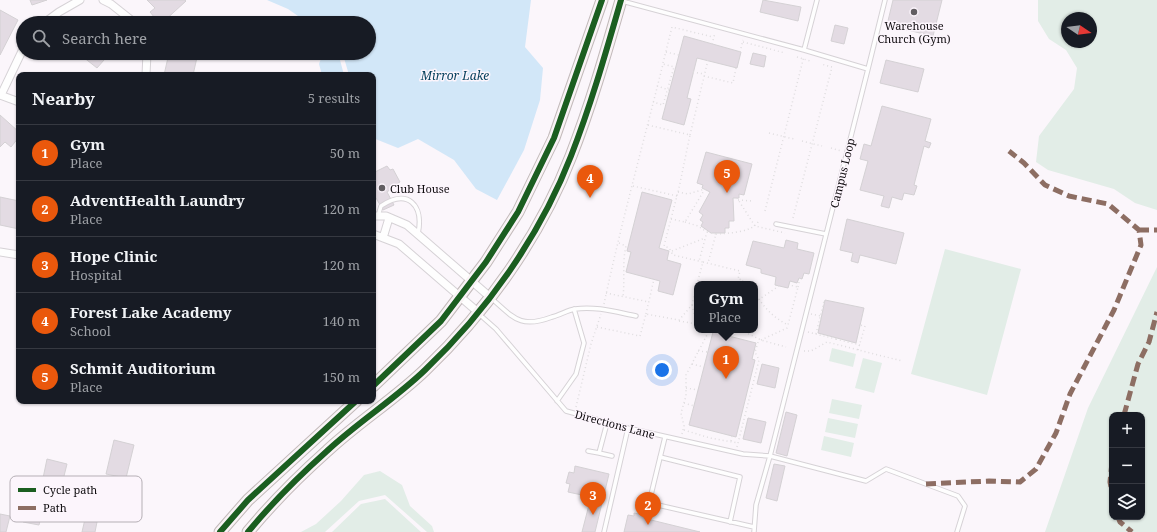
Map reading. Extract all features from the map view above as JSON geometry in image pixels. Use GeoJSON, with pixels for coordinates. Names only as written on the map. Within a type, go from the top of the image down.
{"type":"FeatureCollection","features":[{"type":"Feature","properties":{"kind":"main road"},"geometry":{"type":"LineString","coordinates":[[376,383],[441,321],[486,262],[518,212],[554,138],[602,0]]}},
{"type":"Feature","properties":{"kind":"main road"},"geometry":{"type":"LineString","coordinates":[[248,532],[327,450],[424,371],[467,328],[509,272],[547,208],[570,157],[594,93],[620,0]]}},
{"type":"Feature","properties":{"kind":"main road"},"geometry":{"type":"LineString","coordinates":[[220,532],[248,500],[353,404]]}},
{"type":"Feature","properties":{"kind":"street"},"geometry":{"type":"LineString","coordinates":[[55,16],[80,0]]}},
{"type":"Feature","properties":{"kind":"street"},"geometry":{"type":"LineString","coordinates":[[103,0],[111,4],[126,16]]}},
{"type":"Feature","properties":{"kind":"street"},"geometry":{"type":"LineString","coordinates":[[16,101],[1,95],[18,60]]}},
{"type":"Feature","properties":{"kind":"street"},"geometry":{"type":"LineString","coordinates":[[146,72],[147,60]]}},
{"type":"Feature","properties":{"kind":"street"},"geometry":{"type":"LineString","coordinates":[[376,216],[389,218],[406,225],[490,297]]}},
{"type":"Feature","properties":{"kind":"street"},"geometry":{"type":"LineString","coordinates":[[383,238],[389,218]]}},
{"type":"Feature","properties":{"kind":"street"},"geometry":{"type":"LineString","coordinates":[[376,235],[399,244],[478,313]]}},
{"type":"Feature","properties":{"kind":"street"},"geometry":{"type":"LineString","coordinates":[[0,252],[16,255]]}},
{"type":"Feature","properties":{"kind":"lane"},"geometry":{"type":"LineString","coordinates":[[620,0],[868,69]]}},
{"type":"Feature","properties":{"kind":"lane"},"geometry":{"type":"LineString","coordinates":[[804,50],[817,0]]}},
{"type":"Feature","properties":{"kind":"lane","name":"Campus Loop"},"geometry":{"type":"LineString","coordinates":[[754,532],[756,505],[770,456],[885,0]]}},
{"type":"Feature","properties":{"kind":"lane"},"geometry":{"type":"LineString","coordinates":[[376,216],[381,206],[391,199],[405,199],[413,203],[417,209],[420,222],[418,234]]}},
{"type":"Feature","properties":{"kind":"lane"},"geometry":{"type":"LineString","coordinates":[[776,224],[826,234]]}},
{"type":"Feature","properties":{"kind":"lane"},"geometry":{"type":"LineString","coordinates":[[490,297],[514,318],[526,323],[540,322],[574,309],[593,308],[636,316]]}},
{"type":"Feature","properties":{"kind":"lane"},"geometry":{"type":"LineString","coordinates":[[557,401],[576,374],[584,343],[574,309]]}},
{"type":"Feature","properties":{"kind":"lane","name":"Directions Lane"},"geometry":{"type":"LineString","coordinates":[[478,313],[496,328],[566,411],[665,437],[736,452],[770,456],[866,481],[886,469],[958,496],[965,506],[957,532]]}},
{"type":"Feature","properties":{"kind":"lane"},"geometry":{"type":"LineString","coordinates":[[599,453],[607,423]]}},
{"type":"Feature","properties":{"kind":"lane"},"geometry":{"type":"LineString","coordinates":[[604,532],[628,428]]}},
{"type":"Feature","properties":{"kind":"lane"},"geometry":{"type":"LineString","coordinates":[[665,437],[650,503],[754,527]]}},
{"type":"Feature","properties":{"kind":"lane"},"geometry":{"type":"LineString","coordinates":[[588,451],[612,456]]}},
{"type":"Feature","properties":{"kind":"lane"},"geometry":{"type":"LineString","coordinates":[[660,457],[740,477],[730,522]]}},
{"type":"Feature","properties":{"kind":"path"},"geometry":{"type":"LineString","coordinates":[[604,304],[672,27],[714,37]]}},
{"type":"Feature","properties":{"kind":"path"},"geometry":{"type":"LineString","coordinates":[[712,44],[715,33],[722,34]]}},
{"type":"Feature","properties":{"kind":"path"},"geometry":{"type":"LineString","coordinates":[[740,52],[743,41],[784,54]]}},
{"type":"Feature","properties":{"kind":"path"},"geometry":{"type":"LineString","coordinates":[[765,211],[804,59],[804,50]]}},
{"type":"Feature","properties":{"kind":"path"},"geometry":{"type":"LineString","coordinates":[[666,52],[679,55]]}},
{"type":"Feature","properties":{"kind":"path"},"geometry":{"type":"LineString","coordinates":[[797,57],[810,61]]}},
{"type":"Feature","properties":{"kind":"path"},"geometry":{"type":"LineString","coordinates":[[708,60],[664,246],[672,252],[673,255],[740,271],[738,279],[743,281]]}},
{"type":"Feature","properties":{"kind":"path"},"geometry":{"type":"LineString","coordinates":[[653,102],[664,105],[669,90],[674,67],[663,64]]}},
{"type":"Feature","properties":{"kind":"path"},"geometry":{"type":"LineString","coordinates":[[793,218],[832,67],[821,64]]}},
{"type":"Feature","properties":{"kind":"path"},"geometry":{"type":"LineString","coordinates":[[694,72],[733,83],[736,68]]}},
{"type":"Feature","properties":{"kind":"path"},"geometry":{"type":"LineString","coordinates":[[657,86],[669,90]]}},
{"type":"Feature","properties":{"kind":"path"},"geometry":{"type":"LineString","coordinates":[[648,125],[690,135]]}},
{"type":"Feature","properties":{"kind":"path"},"geometry":{"type":"LineString","coordinates":[[769,132],[794,139]]}},
{"type":"Feature","properties":{"kind":"path"},"geometry":{"type":"LineString","coordinates":[[802,141],[822,146]]}},
{"type":"Feature","properties":{"kind":"path"},"geometry":{"type":"LineString","coordinates":[[831,148],[847,152]]}},
{"type":"Feature","properties":{"kind":"path"},"geometry":{"type":"LineString","coordinates":[[633,186],[677,196]]}},
{"type":"Feature","properties":{"kind":"path"},"geometry":{"type":"LineString","coordinates":[[678,192],[688,194],[705,189],[685,222]]}},
{"type":"Feature","properties":{"kind":"path"},"geometry":{"type":"LineString","coordinates":[[752,201],[738,199],[755,226]]}},
{"type":"Feature","properties":{"kind":"path"},"geometry":{"type":"LineString","coordinates":[[671,219],[698,226],[707,232],[716,234],[731,233],[755,226],[783,233],[790,233]]}},
{"type":"Feature","properties":{"kind":"path"},"geometry":{"type":"LineString","coordinates":[[755,226],[758,222]]}},
{"type":"Feature","properties":{"kind":"path"},"geometry":{"type":"LineString","coordinates":[[699,261],[707,232]]}},
{"type":"Feature","properties":{"kind":"path"},"geometry":{"type":"LineString","coordinates":[[708,263],[716,234]]}},
{"type":"Feature","properties":{"kind":"path"},"geometry":{"type":"LineString","coordinates":[[672,252],[705,237]]}},
{"type":"Feature","properties":{"kind":"path"},"geometry":{"type":"LineString","coordinates":[[619,243],[626,246],[624,255],[625,276],[623,297]]}},
{"type":"Feature","properties":{"kind":"path"},"geometry":{"type":"LineString","coordinates":[[698,281],[703,262]]}},
{"type":"Feature","properties":{"kind":"path"},"geometry":{"type":"LineString","coordinates":[[736,452],[759,360],[755,352],[760,339],[787,328],[800,278]]}},
{"type":"Feature","properties":{"kind":"path"},"geometry":{"type":"LineString","coordinates":[[597,327],[640,336],[654,279]]}},
{"type":"Feature","properties":{"kind":"path"},"geometry":{"type":"LineString","coordinates":[[789,285],[798,287]]}},
{"type":"Feature","properties":{"kind":"path"},"geometry":{"type":"LineString","coordinates":[[779,286],[760,299],[766,309],[780,321],[788,325]]}},
{"type":"Feature","properties":{"kind":"path"},"geometry":{"type":"LineString","coordinates":[[606,293],[649,302]]}},
{"type":"Feature","properties":{"kind":"path"},"geometry":{"type":"LineString","coordinates":[[679,320],[692,305],[694,297]]}},
{"type":"Feature","properties":{"kind":"path"},"geometry":{"type":"LineString","coordinates":[[816,334],[824,301]]}},
{"type":"Feature","properties":{"kind":"path"},"geometry":{"type":"LineString","coordinates":[[692,305],[694,313]]}},
{"type":"Feature","properties":{"kind":"path"},"geometry":{"type":"LineString","coordinates":[[806,313],[821,316]]}},
{"type":"Feature","properties":{"kind":"path"},"geometry":{"type":"LineString","coordinates":[[576,409],[601,314]]}},
{"type":"Feature","properties":{"kind":"path"},"geometry":{"type":"LineString","coordinates":[[646,314],[694,323]]}},
{"type":"Feature","properties":{"kind":"path"},"geometry":{"type":"LineString","coordinates":[[858,350],[864,326],[860,325]]}},
{"type":"Feature","properties":{"kind":"path"},"geometry":{"type":"LineString","coordinates":[[802,330],[860,345]]}},
{"type":"Feature","properties":{"kind":"path"},"geometry":{"type":"LineString","coordinates":[[681,440],[684,430],[681,413],[686,388],[686,375],[707,333]]}},
{"type":"Feature","properties":{"kind":"path"},"geometry":{"type":"LineString","coordinates":[[747,333],[760,339],[786,347]]}},
{"type":"Feature","properties":{"kind":"path"},"geometry":{"type":"LineString","coordinates":[[830,342],[831,338]]}},
{"type":"Feature","properties":{"kind":"path"},"geometry":{"type":"LineString","coordinates":[[802,350],[809,352],[825,343],[830,342],[902,361]]}},
{"type":"Feature","properties":{"kind":"path"},"geometry":{"type":"LineString","coordinates":[[848,347],[849,342]]}},
{"type":"Feature","properties":{"kind":"path"},"geometry":{"type":"LineString","coordinates":[[698,351],[708,352]]}},
{"type":"Feature","properties":{"kind":"path"},"geometry":{"type":"LineString","coordinates":[[692,364],[704,367]]}},
{"type":"Feature","properties":{"kind":"path"},"geometry":{"type":"LineString","coordinates":[[686,388],[698,390]]}},
{"type":"Feature","properties":{"kind":"path"},"geometry":{"type":"LineString","coordinates":[[684,403],[694,406]]}},
{"type":"Feature","properties":{"kind":"path"},"geometry":{"type":"LineString","coordinates":[[684,430],[710,438],[738,443]]}},
{"type":"Feature","properties":{"kind":"path"},"geometry":{"type":"LineString","coordinates":[[731,441],[732,436]]}},
{"type":"Feature","properties":{"kind":"shaded area"},"geometry":{"type":"Polygon","coordinates":[[[1038,0],[1157,0],[1157,210],[1135,203],[1114,189],[1048,170],[1036,162],[1039,136],[1074,89],[1077,68],[1066,50],[1063,48],[1097,48],[1097,12],[1061,12],[1061,47],[1049,39],[1038,21],[1038,0]]]}},
{"type":"Feature","properties":{"kind":"shaded area"},"geometry":{"type":"Polygon","coordinates":[[[945,249],[1021,269],[987,395],[911,374],[945,249]]]}},
{"type":"Feature","properties":{"kind":"shaded area"},"geometry":{"type":"Polygon","coordinates":[[[1157,267],[1157,532],[1045,532],[1088,408],[1157,267]]]}},
{"type":"Feature","properties":{"kind":"shaded area"},"geometry":{"type":"Polygon","coordinates":[[[832,348],[856,354],[853,367],[829,361],[832,348]]]}},
{"type":"Feature","properties":{"kind":"shaded area"},"geometry":{"type":"Polygon","coordinates":[[[863,358],[882,363],[874,393],[855,388],[863,358]]]}},
{"type":"Feature","properties":{"kind":"shaded area"},"geometry":{"type":"Polygon","coordinates":[[[832,399],[862,405],[859,419],[829,413],[832,399]]]}},
{"type":"Feature","properties":{"kind":"shaded area"},"geometry":{"type":"Polygon","coordinates":[[[828,418],[858,424],[855,438],[825,432],[828,418]]]}},
{"type":"Feature","properties":{"kind":"shaded area"},"geometry":{"type":"Polygon","coordinates":[[[824,436],[854,443],[851,457],[821,450],[824,436]]]}},
{"type":"Feature","properties":{"kind":"shaded area"},"geometry":{"type":"Polygon","coordinates":[[[380,471],[402,485],[410,506],[432,526],[434,532],[427,532],[385,495],[359,501],[325,532],[301,532],[316,524],[341,501],[364,475],[380,471]]]}},
{"type":"Feature","properties":{"kind":"shaded area"},"geometry":{"type":"Polygon","coordinates":[[[385,499],[421,532],[332,532],[361,504],[385,499]]]}},
{"type":"Feature","properties":{"kind":"water","name":"Mirror Lake"},"geometry":{"type":"Polygon","coordinates":[[[267,0],[531,0],[525,47],[543,68],[540,100],[524,150],[497,200],[476,189],[454,160],[418,139],[398,148],[376,139],[376,72],[348,72],[345,60],[376,60],[376,16],[298,16],[288,9],[267,0]]]}},
{"type":"Feature","properties":{"kind":"water"},"geometry":{"type":"Polygon","coordinates":[[[320,60],[340,60],[343,72],[321,72],[319,64],[320,60]]]}},
{"type":"Feature","properties":{"kind":"building"},"geometry":{"type":"Polygon","coordinates":[[[30,0],[47,0],[32,5],[30,0]]]}},
{"type":"Feature","properties":{"kind":"building"},"geometry":{"type":"Polygon","coordinates":[[[147,0],[186,1],[170,16],[153,16],[150,12],[155,8],[147,0]]]}},
{"type":"Feature","properties":{"kind":"building"},"geometry":{"type":"Polygon","coordinates":[[[763,0],[801,7],[798,21],[760,12],[763,0]]]}},
{"type":"Feature","properties":{"kind":"building","name":"Warehouse Church (Gym)"},"geometry":{"type":"Polygon","coordinates":[[[893,0],[942,0],[931,44],[922,42],[924,34],[887,25],[893,0]]]}},
{"type":"Feature","properties":{"kind":"building"},"geometry":{"type":"Polygon","coordinates":[[[0,10],[16,19],[16,24],[0,55],[0,10]]]}},
{"type":"Feature","properties":{"kind":"building"},"geometry":{"type":"Polygon","coordinates":[[[835,25],[848,28],[844,44],[831,41],[835,25]]]}},
{"type":"Feature","properties":{"kind":"building"},"geometry":{"type":"Polygon","coordinates":[[[684,36],[741,52],[737,68],[697,58],[687,98],[691,99],[684,125],[662,119],[684,36]]]}},
{"type":"Feature","properties":{"kind":"building"},"geometry":{"type":"Polygon","coordinates":[[[753,53],[766,56],[764,67],[750,64],[753,53]]]}},
{"type":"Feature","properties":{"kind":"building"},"geometry":{"type":"Polygon","coordinates":[[[87,60],[104,60],[97,68],[87,60]]]}},
{"type":"Feature","properties":{"kind":"building"},"geometry":{"type":"Polygon","coordinates":[[[167,60],[196,60],[194,72],[165,72],[167,60]]]}},
{"type":"Feature","properties":{"kind":"building"},"geometry":{"type":"Polygon","coordinates":[[[886,60],[924,69],[918,92],[880,83],[886,60]]]}},
{"type":"Feature","properties":{"kind":"building"},"geometry":{"type":"Polygon","coordinates":[[[882,106],[931,119],[925,141],[931,143],[929,148],[924,146],[914,185],[917,186],[914,195],[904,193],[902,200],[892,197],[889,208],[881,206],[884,196],[860,190],[868,161],[860,159],[864,144],[871,146],[882,106]]]}},
{"type":"Feature","properties":{"kind":"building"},"geometry":{"type":"Polygon","coordinates":[[[0,115],[16,129],[16,141],[11,147],[5,142],[0,147],[0,115]]]}},
{"type":"Feature","properties":{"kind":"building"},"geometry":{"type":"Polygon","coordinates":[[[706,152],[752,164],[744,195],[739,194],[739,198],[733,198],[734,221],[729,221],[729,228],[725,228],[725,233],[711,233],[701,226],[703,222],[700,220],[703,215],[699,212],[710,192],[702,188],[703,185],[697,183],[706,152]]]}},
{"type":"Feature","properties":{"kind":"building","name":"Club House"},"geometry":{"type":"Polygon","coordinates":[[[387,166],[390,170],[393,169],[400,182],[390,188],[391,189],[387,192],[394,205],[383,210],[376,198],[376,172],[387,166]]]}},
{"type":"Feature","properties":{"kind":"building"},"geometry":{"type":"Polygon","coordinates":[[[642,192],[672,200],[659,248],[669,251],[667,260],[681,264],[673,295],[658,291],[660,281],[626,272],[631,252],[627,251],[642,192]]]}},
{"type":"Feature","properties":{"kind":"building"},"geometry":{"type":"Polygon","coordinates":[[[0,197],[16,200],[16,228],[0,225],[0,197]]]}},
{"type":"Feature","properties":{"kind":"building"},"geometry":{"type":"Polygon","coordinates":[[[847,219],[904,233],[896,264],[860,255],[858,263],[851,261],[853,253],[840,250],[847,219]]]}},
{"type":"Feature","properties":{"kind":"building"},"geometry":{"type":"Polygon","coordinates":[[[786,240],[798,243],[797,249],[814,253],[809,274],[804,273],[802,279],[799,278],[797,283],[790,281],[788,288],[775,285],[776,277],[761,273],[761,269],[746,265],[753,241],[784,248],[786,240]]]}},
{"type":"Feature","properties":{"kind":"building"},"geometry":{"type":"Polygon","coordinates":[[[825,300],[864,308],[856,343],[818,333],[825,300]]]}},
{"type":"Feature","properties":{"kind":"building"},"geometry":{"type":"Polygon","coordinates":[[[713,333],[756,343],[752,359],[755,360],[736,437],[689,425],[713,333]]]}},
{"type":"Feature","properties":{"kind":"building"},"geometry":{"type":"Polygon","coordinates":[[[762,364],[779,368],[775,388],[757,384],[762,364]]]}},
{"type":"Feature","properties":{"kind":"building"},"geometry":{"type":"Polygon","coordinates":[[[786,412],[797,415],[787,456],[776,453],[786,412]]]}},
{"type":"Feature","properties":{"kind":"building"},"geometry":{"type":"Polygon","coordinates":[[[748,418],[766,422],[761,443],[743,439],[748,418]]]}},
{"type":"Feature","properties":{"kind":"building"},"geometry":{"type":"Polygon","coordinates":[[[114,440],[134,445],[126,476],[106,474],[114,440]]]}},
{"type":"Feature","properties":{"kind":"building"},"geometry":{"type":"Polygon","coordinates":[[[47,459],[67,464],[64,476],[43,476],[47,459]]]}},
{"type":"Feature","properties":{"kind":"building"},"geometry":{"type":"Polygon","coordinates":[[[774,464],[785,466],[777,501],[766,498],[774,464]]]}},
{"type":"Feature","properties":{"kind":"building"},"geometry":{"type":"Polygon","coordinates":[[[575,466],[609,474],[595,532],[582,532],[591,497],[568,492],[570,484],[566,483],[569,472],[574,473],[575,466]]]}},
{"type":"Feature","properties":{"kind":"building"},"geometry":{"type":"Polygon","coordinates":[[[634,513],[644,515],[643,518],[700,532],[624,532],[628,515],[634,516],[634,513]]]}},
{"type":"Feature","properties":{"kind":"building"},"geometry":{"type":"Polygon","coordinates":[[[0,514],[10,516],[6,532],[0,532],[0,514]]]}},
{"type":"Feature","properties":{"kind":"building"},"geometry":{"type":"Polygon","coordinates":[[[23,522],[40,522],[39,525],[23,522]]]}},
{"type":"Feature","properties":{"kind":"building"},"geometry":{"type":"Polygon","coordinates":[[[84,522],[97,522],[95,532],[82,532],[84,522]]]}},
{"type":"Feature","properties":{"kind":"marked path"},"geometry":{"type":"LineString","coordinates":[[926,484],[989,481],[1020,482],[1036,469],[1056,433],[1070,394],[1114,310],[1141,245],[1139,230],[1108,204],[1069,196],[1045,185],[1024,163],[1009,151]]}},
{"type":"Feature","properties":{"kind":"marked path"},"geometry":{"type":"LineString","coordinates":[[1139,230],[1157,230]]}},
{"type":"Feature","properties":{"kind":"marked path"},"geometry":{"type":"LineString","coordinates":[[1125,412],[1138,364],[1149,342],[1157,312]]}},
{"type":"Feature","properties":{"kind":"marked path"},"geometry":{"type":"LineString","coordinates":[[1119,520],[1132,532]]}},
{"type":"Feature","properties":{"kind":"cycle path"},"geometry":{"type":"LineString","coordinates":[[376,383],[441,321],[486,262],[518,212],[554,138],[602,0]]}},
{"type":"Feature","properties":{"kind":"cycle path"},"geometry":{"type":"LineString","coordinates":[[248,532],[276,500],[317,460],[339,440],[425,370],[470,323],[510,271],[544,215],[571,156],[592,98],[621,0]]}},
{"type":"Feature","properties":{"kind":"cycle path"},"geometry":{"type":"LineString","coordinates":[[220,532],[248,500],[353,404]]}},
{"type":"Feature","properties":{"kind":"place","name":"Warehouse Church (Gym)"},"geometry":{"type":"Point","coordinates":[914,12]}},
{"type":"Feature","properties":{"kind":"place","name":"Club House"},"geometry":{"type":"Point","coordinates":[382,188]}},
{"type":"Feature","properties":{"kind":"place","name":"Schmit Auditorium"},"geometry":{"type":"Point","coordinates":[727,193]}},
{"type":"Feature","properties":{"kind":"place","name":"Forest Lake Academy"},"geometry":{"type":"Point","coordinates":[590,198]}},
{"type":"Feature","properties":{"kind":"place","name":"Gym"},"geometry":{"type":"Point","coordinates":[726,379]}},
{"type":"Feature","properties":{"kind":"place","name":"Hope Clinic"},"geometry":{"type":"Point","coordinates":[593,515]}},
{"type":"Feature","properties":{"kind":"place","name":"AdventHealth Laundry"},"geometry":{"type":"Point","coordinates":[648,525]}}]}
